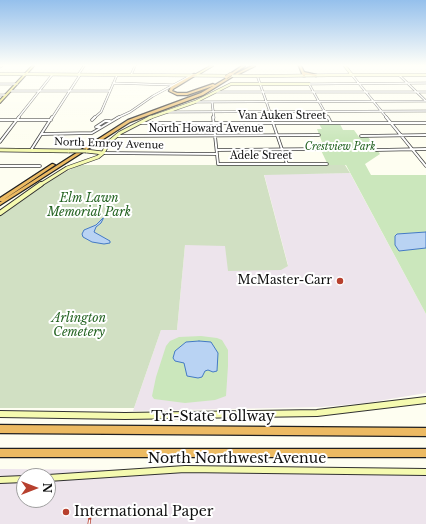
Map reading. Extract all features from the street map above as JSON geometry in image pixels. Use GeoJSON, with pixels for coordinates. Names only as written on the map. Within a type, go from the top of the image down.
{"type":"FeatureCollection","features":[{"type":"Feature","properties":{"kind":"highway"},"geometry":{"type":"LineString","coordinates":[[170,90],[177,94],[187,94],[197,90]]}},
{"type":"Feature","properties":{"kind":"highway"},"geometry":{"type":"LineString","coordinates":[[0,196],[122,121],[151,109],[191,96],[202,90]]}},
{"type":"Feature","properties":{"kind":"highway"},"geometry":{"type":"LineString","coordinates":[[0,204],[129,121],[208,90]]}},
{"type":"Feature","properties":{"kind":"highway"},"geometry":{"type":"LineString","coordinates":[[0,208],[76,154]]}},
{"type":"Feature","properties":{"kind":"highway"},"geometry":{"type":"LineString","coordinates":[[0,200],[41,172]]}},
{"type":"Feature","properties":{"kind":"highway","name":"Tri-State Tollway"},"geometry":{"type":"LineString","coordinates":[[0,429],[426,432]]}},
{"type":"Feature","properties":{"kind":"highway"},"geometry":{"type":"LineString","coordinates":[[0,453],[426,453]]}},
{"type":"Feature","properties":{"kind":"main road"},"geometry":{"type":"LineString","coordinates":[[0,102],[10,91]]}},
{"type":"Feature","properties":{"kind":"street"},"geometry":{"type":"LineString","coordinates":[[42,134],[92,133],[110,121],[130,112],[163,90]]}},
{"type":"Feature","properties":{"kind":"street"},"geometry":{"type":"LineString","coordinates":[[0,212],[61,172],[75,165],[91,160],[103,153],[109,142],[137,123],[162,112],[195,102],[220,90]]}},
{"type":"Feature","properties":{"kind":"street"},"geometry":{"type":"LineString","coordinates":[[10,91],[110,91],[101,112],[92,120]]}},
{"type":"Feature","properties":{"kind":"street"},"geometry":{"type":"LineString","coordinates":[[0,142],[40,91]]}},
{"type":"Feature","properties":{"kind":"street"},"geometry":{"type":"LineString","coordinates":[[31,150],[69,91]]}},
{"type":"Feature","properties":{"kind":"street"},"geometry":{"type":"LineString","coordinates":[[217,92],[426,92]]}},
{"type":"Feature","properties":{"kind":"street"},"geometry":{"type":"LineString","coordinates":[[263,92],[286,164]]}},
{"type":"Feature","properties":{"kind":"street"},"geometry":{"type":"LineString","coordinates":[[314,92],[331,123]]}},
{"type":"Feature","properties":{"kind":"street"},"geometry":{"type":"LineString","coordinates":[[365,92],[400,136],[426,165]]}},
{"type":"Feature","properties":{"kind":"street"},"geometry":{"type":"LineString","coordinates":[[416,92],[426,101]]}},
{"type":"Feature","properties":{"kind":"street"},"geometry":{"type":"LineString","coordinates":[[0,95],[6,95]]}},
{"type":"Feature","properties":{"kind":"street"},"geometry":{"type":"LineString","coordinates":[[195,102],[426,101]]}},
{"type":"Feature","properties":{"kind":"street"},"geometry":{"type":"LineString","coordinates":[[212,102],[217,154]]}},
{"type":"Feature","properties":{"kind":"street"},"geometry":{"type":"LineString","coordinates":[[162,112],[426,111]]}},
{"type":"Feature","properties":{"kind":"street"},"geometry":{"type":"LineString","coordinates":[[0,120],[51,120]]}},
{"type":"Feature","properties":{"kind":"street"},"geometry":{"type":"LineString","coordinates":[[101,128],[96,127],[105,121],[110,121]]}},
{"type":"Feature","properties":{"kind":"street","name":"Van Auken Street"},"geometry":{"type":"LineString","coordinates":[[137,123],[426,123]]}},
{"type":"Feature","properties":{"kind":"street","name":"North Howard Avenue"},"geometry":{"type":"LineString","coordinates":[[117,136],[319,135]]}},
{"type":"Feature","properties":{"kind":"street"},"geometry":{"type":"LineString","coordinates":[[361,136],[426,136]]}},
{"type":"Feature","properties":{"kind":"street"},"geometry":{"type":"LineString","coordinates":[[217,150],[320,149]]}},
{"type":"Feature","properties":{"kind":"street"},"geometry":{"type":"LineString","coordinates":[[376,150],[426,149]]}},
{"type":"Feature","properties":{"kind":"street","name":"North Emroy Avenue"},"geometry":{"type":"LineString","coordinates":[[0,150],[217,154]]}},
{"type":"Feature","properties":{"kind":"street","name":"Adele Street"},"geometry":{"type":"LineString","coordinates":[[217,154],[218,164],[327,164]]}},
{"type":"Feature","properties":{"kind":"street"},"geometry":{"type":"LineString","coordinates":[[0,166],[40,166]]}},
{"type":"Feature","properties":{"kind":"street"},"geometry":{"type":"LineString","coordinates":[[0,414],[125,416],[317,413],[426,400]]}},
{"type":"Feature","properties":{"kind":"street","name":"North Northwest Avenue"},"geometry":{"type":"LineString","coordinates":[[56,477],[185,469],[426,472]]}},
{"type":"Feature","properties":{"kind":"street"},"geometry":{"type":"LineString","coordinates":[[0,480],[16,479]]}},
{"type":"Feature","properties":{"kind":"shaded area"},"geometry":{"type":"Polygon","coordinates":[[[350,173],[426,314],[426,393],[366,403],[321,407],[133,411],[161,330],[177,330],[185,245],[225,245],[288,265],[264,174],[350,173]]]}},
{"type":"Feature","properties":{"kind":"shaded area"},"geometry":{"type":"Polygon","coordinates":[[[0,469],[16,469],[16,508],[56,508],[56,469],[426,472],[426,524],[0,524],[0,469]]]}},
{"type":"Feature","properties":{"kind":"green space","name":"Crestview Park"},"geometry":{"type":"Polygon","coordinates":[[[319,124],[340,124],[343,130],[354,130],[359,137],[368,137],[380,154],[365,164],[371,175],[426,175],[426,314],[346,165],[328,165],[317,142],[322,142],[317,129],[322,129],[319,124]]]}},
{"type":"Feature","properties":{"kind":"green space"},"geometry":{"type":"Polygon","coordinates":[[[79,165],[345,165],[350,173],[264,175],[288,266],[281,270],[228,271],[225,246],[185,245],[177,330],[161,330],[134,408],[0,408],[0,216],[54,178],[79,165]]]}},
{"type":"Feature","properties":{"kind":"green space"},"geometry":{"type":"Polygon","coordinates":[[[201,336],[222,340],[228,350],[226,396],[215,400],[185,403],[154,399],[152,396],[156,377],[166,346],[170,341],[179,337],[201,336]]]}},
{"type":"Feature","properties":{"kind":"water"},"geometry":{"type":"Polygon","coordinates":[[[104,217],[94,232],[110,241],[110,243],[104,244],[92,242],[83,237],[82,234],[84,230],[96,225],[104,217]]]}},
{"type":"Feature","properties":{"kind":"water"},"geometry":{"type":"Polygon","coordinates":[[[426,232],[426,248],[399,251],[395,245],[395,236],[397,234],[426,232]]]}},
{"type":"Feature","properties":{"kind":"water"},"geometry":{"type":"Polygon","coordinates":[[[186,342],[211,342],[218,353],[217,371],[205,371],[202,377],[198,378],[187,376],[184,363],[175,361],[173,358],[175,351],[186,342]]]}},
{"type":"Feature","properties":{"kind":"railway"},"geometry":{"type":"LineString","coordinates":[[89,524],[90,517]]}},
{"type":"Feature","properties":{"kind":"place","name":"McMaster-Carr"},"geometry":{"type":"Point","coordinates":[340,281]}},
{"type":"Feature","properties":{"kind":"place","name":"International Paper"},"geometry":{"type":"Point","coordinates":[66,512]}},
{"type":"Feature","properties":{"kind":"park label","name":"Elm Lawn Memorial Park"},"geometry":{"type":"Point","coordinates":[89,206]}},
{"type":"Feature","properties":{"kind":"park label","name":"Arlington Cemetery"},"geometry":{"type":"Point","coordinates":[79,326]}}]}
